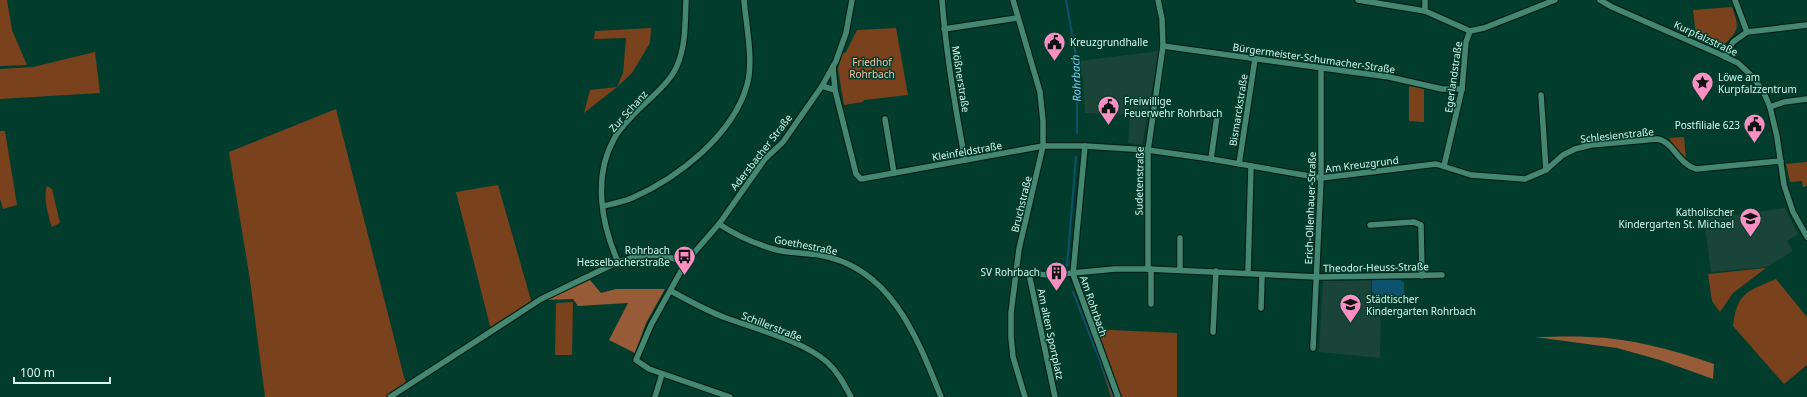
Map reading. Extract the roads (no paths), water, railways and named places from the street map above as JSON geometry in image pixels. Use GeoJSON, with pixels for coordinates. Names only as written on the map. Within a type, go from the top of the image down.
{"type":"FeatureCollection","features":[{"type":"Feature","properties":{"kind":"street","name":"Zur Schanz"},"geometry":{"type":"LineString","coordinates":[[618,262],[606,227],[603,206],[602,188],[604,163],[614,138],[625,124],[671,76],[677,67],[682,50],[685,30],[686,0]]}},
{"type":"Feature","properties":{"kind":"street"},"geometry":{"type":"LineString","coordinates":[[603,206],[630,199],[643,193],[682,168],[714,141],[737,112],[748,84],[749,65],[744,0]]}},
{"type":"Feature","properties":{"kind":"street","name":"Adersbacher Straße"},"geometry":{"type":"LineString","coordinates":[[662,374],[649,369],[636,360],[651,325],[686,262],[719,224],[765,159],[783,142],[822,86],[833,67],[846,33],[852,0]]}},
{"type":"Feature","properties":{"kind":"street","name":"Mößnerstraße"},"geometry":{"type":"LineString","coordinates":[[942,0],[944,29],[965,160]]}},
{"type":"Feature","properties":{"kind":"street","name":"Bruchstraße"},"geometry":{"type":"LineString","coordinates":[[1013,0],[1040,93],[1044,146],[1036,184],[1025,218],[1011,312],[1011,337],[1014,357],[1025,397]]}},
{"type":"Feature","properties":{"kind":"street","name":"Sudetenstraße"},"geometry":{"type":"LineString","coordinates":[[1149,269],[1148,150],[1163,46],[1162,19],[1158,0]]}},
{"type":"Feature","properties":{"kind":"street"},"geometry":{"type":"LineString","coordinates":[[1358,0],[1425,11],[1470,31]]}},
{"type":"Feature","properties":{"kind":"street"},"geometry":{"type":"LineString","coordinates":[[1425,11],[1426,0]]}},
{"type":"Feature","properties":{"kind":"street","name":"Egerlandstraße"},"geometry":{"type":"LineString","coordinates":[[1444,166],[1462,89],[1466,42],[1470,31],[1484,28],[1555,0]]}},
{"type":"Feature","properties":{"kind":"street","name":"Kurpfalzstraße"},"geometry":{"type":"LineString","coordinates":[[1600,0],[1612,7],[1738,63],[1753,77],[1764,93],[1770,107],[1781,161],[1784,185],[1789,204],[1807,237]]}},
{"type":"Feature","properties":{"kind":"street"},"geometry":{"type":"LineString","coordinates":[[1735,0],[1747,32]]}},
{"type":"Feature","properties":{"kind":"street"},"geometry":{"type":"LineString","coordinates":[[944,29],[1017,18]]}},
{"type":"Feature","properties":{"kind":"street"},"geometry":{"type":"LineString","coordinates":[[1725,57],[1733,42],[1747,32],[1807,25]]}},
{"type":"Feature","properties":{"kind":"street","name":"Bürgermeister-Schumacher-Straße"},"geometry":{"type":"LineString","coordinates":[[1163,46],[1388,77],[1442,89],[1462,89]]}},
{"type":"Feature","properties":{"kind":"street","name":"Bismarckstraße"},"geometry":{"type":"LineString","coordinates":[[1239,164],[1255,59]]}},
{"type":"Feature","properties":{"kind":"street","name":"Kleinfeldstraße"},"geometry":{"type":"LineString","coordinates":[[833,67],[835,90],[856,174],[861,179],[1044,146]]}},
{"type":"Feature","properties":{"kind":"street","name":"Erich-Ollenhauer-Straße"},"geometry":{"type":"LineString","coordinates":[[1314,348],[1321,178],[1321,68]]}},
{"type":"Feature","properties":{"kind":"street"},"geometry":{"type":"LineString","coordinates":[[822,86],[835,90]]}},
{"type":"Feature","properties":{"kind":"street"},"geometry":{"type":"LineString","coordinates":[[1541,95],[1546,170]]}},
{"type":"Feature","properties":{"kind":"street"},"geometry":{"type":"LineString","coordinates":[[1770,107],[1784,102],[1807,99]]}},
{"type":"Feature","properties":{"kind":"street"},"geometry":{"type":"LineString","coordinates":[[1211,159],[1217,116]]}},
{"type":"Feature","properties":{"kind":"street"},"geometry":{"type":"LineString","coordinates":[[885,119],[894,173]]}},
{"type":"Feature","properties":{"kind":"street","name":"Schlesienstraße"},"geometry":{"type":"LineString","coordinates":[[1444,166],[1471,175],[1525,179],[1546,170],[1563,155],[1575,149],[1591,145],[1657,139],[1666,142],[1684,164],[1696,169],[1781,161]]}},
{"type":"Feature","properties":{"kind":"street","name":"Am Kreuzgrund"},"geometry":{"type":"LineString","coordinates":[[1044,146],[1085,146],[1148,150],[1321,178],[1436,164],[1444,166]]}},
{"type":"Feature","properties":{"kind":"street","name":"Am Rohrbach"},"geometry":{"type":"LineString","coordinates":[[1085,146],[1073,274],[1118,397]]}},
{"type":"Feature","properties":{"kind":"street"},"geometry":{"type":"LineString","coordinates":[[1248,273],[1251,166]]}},
{"type":"Feature","properties":{"kind":"street"},"geometry":{"type":"LineString","coordinates":[[1370,225],[1414,222],[1421,225],[1422,276]]}},
{"type":"Feature","properties":{"kind":"street","name":"Goethestraße"},"geometry":{"type":"LineString","coordinates":[[719,224],[741,238],[778,250],[820,255],[845,262],[863,272],[882,287],[904,316],[923,353],[941,397]]}},
{"type":"Feature","properties":{"kind":"street"},"geometry":{"type":"LineString","coordinates":[[1180,238],[1180,270]]}},
{"type":"Feature","properties":{"kind":"street"},"geometry":{"type":"LineString","coordinates":[[390,397],[541,300],[618,262],[634,257],[650,255],[664,256],[686,262]]}},
{"type":"Feature","properties":{"kind":"street","name":"Theodor-Heuss-Straße"},"geometry":{"type":"LineString","coordinates":[[1016,273],[1051,275],[1115,269],[1149,269],[1317,277],[1442,275]]}},
{"type":"Feature","properties":{"kind":"street"},"geometry":{"type":"LineString","coordinates":[[1149,269],[1151,304]]}},
{"type":"Feature","properties":{"kind":"street"},"geometry":{"type":"LineString","coordinates":[[1213,332],[1216,272]]}},
{"type":"Feature","properties":{"kind":"street","name":"Am alten Sportplatz"},"geometry":{"type":"LineString","coordinates":[[1029,274],[1055,397]]}},
{"type":"Feature","properties":{"kind":"street"},"geometry":{"type":"LineString","coordinates":[[1262,274],[1262,308]]}},
{"type":"Feature","properties":{"kind":"street","name":"Schillerstraße"},"geometry":{"type":"LineString","coordinates":[[671,291],[724,318],[768,333],[813,352],[827,362],[839,374],[851,397]]}},
{"type":"Feature","properties":{"kind":"street"},"geometry":{"type":"LineString","coordinates":[[655,397],[662,374],[730,397]]}},
{"type":"Feature","properties":{"kind":"waterway","name":"Rohrbach"},"geometry":{"type":"LineString","coordinates":[[1066,0],[1077,62],[1077,133]]}},
{"type":"Feature","properties":{"kind":"waterway","name":"Rohrbach"},"geometry":{"type":"LineString","coordinates":[[1067,266],[1076,157]]}},
{"type":"Feature","properties":{"kind":"waterway","name":"Rohrbach"},"geometry":{"type":"LineString","coordinates":[[1073,292],[1114,397]]}},
{"type":"Feature","properties":{"kind":"place","name":"Kreuzgrundhalle"},"geometry":{"type":"Point","coordinates":[1054,62]}},
{"type":"Feature","properties":{"kind":"place","name":"Löwe am Kurpfalzzentrum"},"geometry":{"type":"Point","coordinates":[1702,102]}},
{"type":"Feature","properties":{"kind":"place","name":"Freiwillige Feuerwehr Rohrbach"},"geometry":{"type":"Point","coordinates":[1109,126]}},
{"type":"Feature","properties":{"kind":"place","name":"Postfiliale 623"},"geometry":{"type":"Point","coordinates":[1755,144]}},
{"type":"Feature","properties":{"kind":"place","name":"Katholischer Kindergarten St. Michael"},"geometry":{"type":"Point","coordinates":[1750,238]}},
{"type":"Feature","properties":{"kind":"place","name":"Rohrbach Hesselbacherstraße"},"geometry":{"type":"Point","coordinates":[685,276]}},
{"type":"Feature","properties":{"kind":"place","name":"SV Rohrbach"},"geometry":{"type":"Point","coordinates":[1056,292]}},
{"type":"Feature","properties":{"kind":"place","name":"Städtischer Kindergarten Rohrbach"},"geometry":{"type":"Point","coordinates":[1351,324]}},
{"type":"Feature","properties":{"kind":"park label","name":"Friedhof Rohrbach"},"geometry":{"type":"Point","coordinates":[872,68]}}]}
